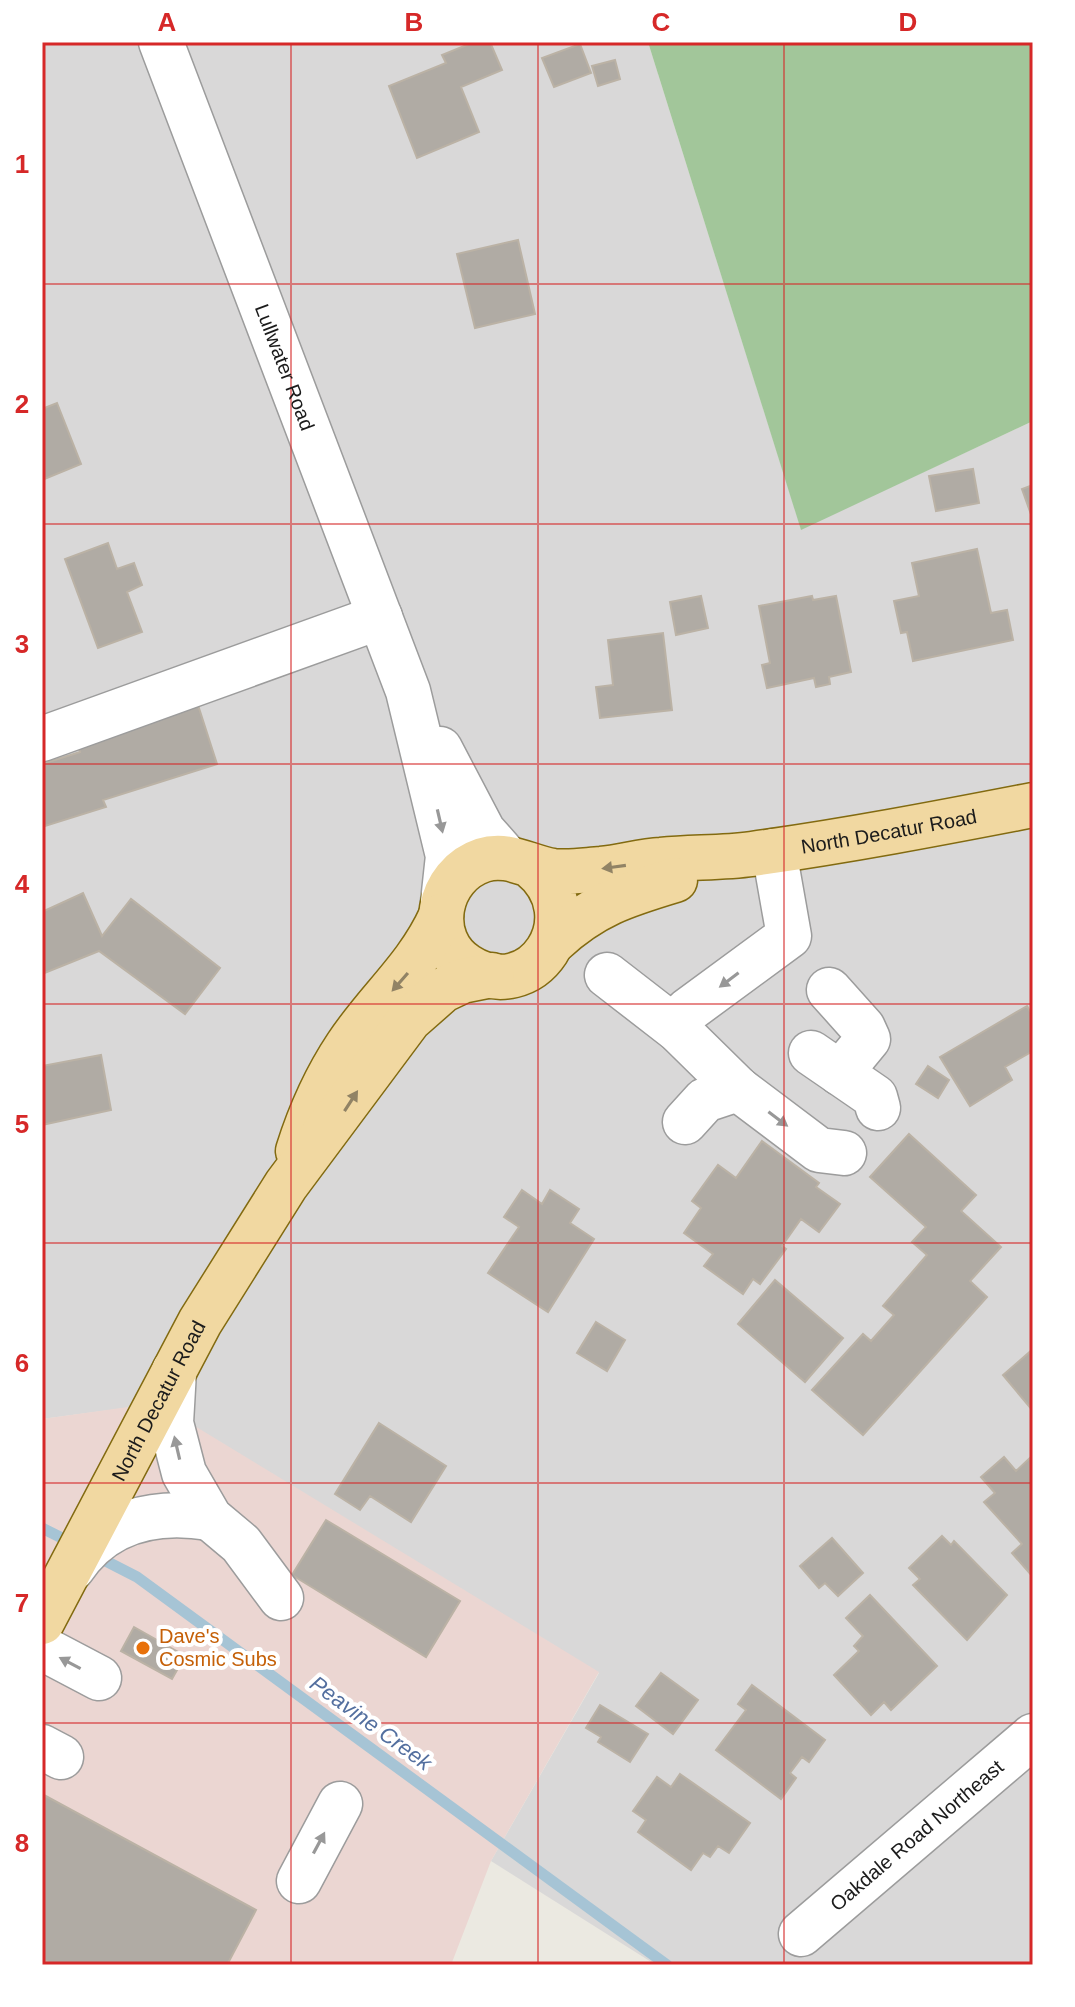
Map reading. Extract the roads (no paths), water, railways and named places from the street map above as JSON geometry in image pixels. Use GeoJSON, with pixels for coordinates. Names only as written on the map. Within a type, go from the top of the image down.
{"type":"FeatureCollection","features":[{"type":"Feature","properties":{"kind":"main road","name":"North Decatur Road"},"geometry":{"type":"LineString","coordinates":[[286,1185],[319,1093],[348,1044],[420,956],[462,871],[483,860],[577,871],[658,860],[761,853],[1033,805]]}},
{"type":"Feature","properties":{"kind":"main road","name":"North Decatur Road"},"geometry":{"type":"LineString","coordinates":[[42,1622],[64,1582],[101,1528],[200,1322],[286,1185],[345,1110],[381,1054],[429,1000],[462,981],[492,975],[505,976],[529,968],[574,922],[609,901],[761,853]]}},
{"type":"Feature","properties":{"kind":"main road"},"geometry":{"type":"LineString","coordinates":[[519,862],[542,875],[557,899],[558,927],[554,941]]}},
{"type":"Feature","properties":{"kind":"main road"},"geometry":{"type":"LineString","coordinates":[[442,909],[445,940],[459,961],[492,975]]}},
{"type":"Feature","properties":{"kind":"street","name":"Lullwater Road"},"geometry":{"type":"LineString","coordinates":[[161,42],[408,691],[448,856],[442,909]]}},
{"type":"Feature","properties":{"kind":"street"},"geometry":{"type":"LineString","coordinates":[[42,739],[380,617]]}},
{"type":"Feature","properties":{"kind":"street","name":"Lullwater Road"},"geometry":{"type":"LineString","coordinates":[[408,691],[483,831],[519,862]]}},
{"type":"Feature","properties":{"kind":"street"},"geometry":{"type":"LineString","coordinates":[[651,1020],[687,1011],[789,936],[761,853]]}},
{"type":"Feature","properties":{"kind":"street"},"geometry":{"type":"LineString","coordinates":[[607,975],[651,1020],[819,1150],[844,1153]]}},
{"type":"Feature","properties":{"kind":"street"},"geometry":{"type":"LineString","coordinates":[[829,990],[863,1028],[868,1039],[826,1063],[875,1097],[878,1108]]}},
{"type":"Feature","properties":{"kind":"street"},"geometry":{"type":"LineString","coordinates":[[685,1122],[705,1100],[738,1089]]}},
{"type":"Feature","properties":{"kind":"street"},"geometry":{"type":"LineString","coordinates":[[174,1371],[171,1423],[184,1473],[210,1518],[241,1544],[281,1598]]}},
{"type":"Feature","properties":{"kind":"street"},"geometry":{"type":"LineString","coordinates":[[101,1528],[164,1514],[210,1518]]}},
{"type":"Feature","properties":{"kind":"street"},"geometry":{"type":"LineString","coordinates":[[42,1648],[99,1678]]}},
{"type":"Feature","properties":{"kind":"street","name":"Oakdale Road Northeast"},"geometry":{"type":"LineString","coordinates":[[801,1934],[1033,1736]]}},
{"type":"Feature","properties":{"kind":"street"},"geometry":{"type":"LineString","coordinates":[[299,1881],[340,1804]]}},
{"type":"Feature","properties":{"kind":"waterway","name":"Peavine Creek"},"geometry":{"type":"LineString","coordinates":[[42,1528],[74,1544]]}},
{"type":"Feature","properties":{"kind":"waterway","name":"Peavine Creek"},"geometry":{"type":"LineString","coordinates":[[96,1556],[137,1577],[667,1965]]}},
{"type":"Feature","properties":{"kind":"place","name":"Dave's Cosmic Subs"},"geometry":{"type":"Point","coordinates":[143,1648]}}]}
